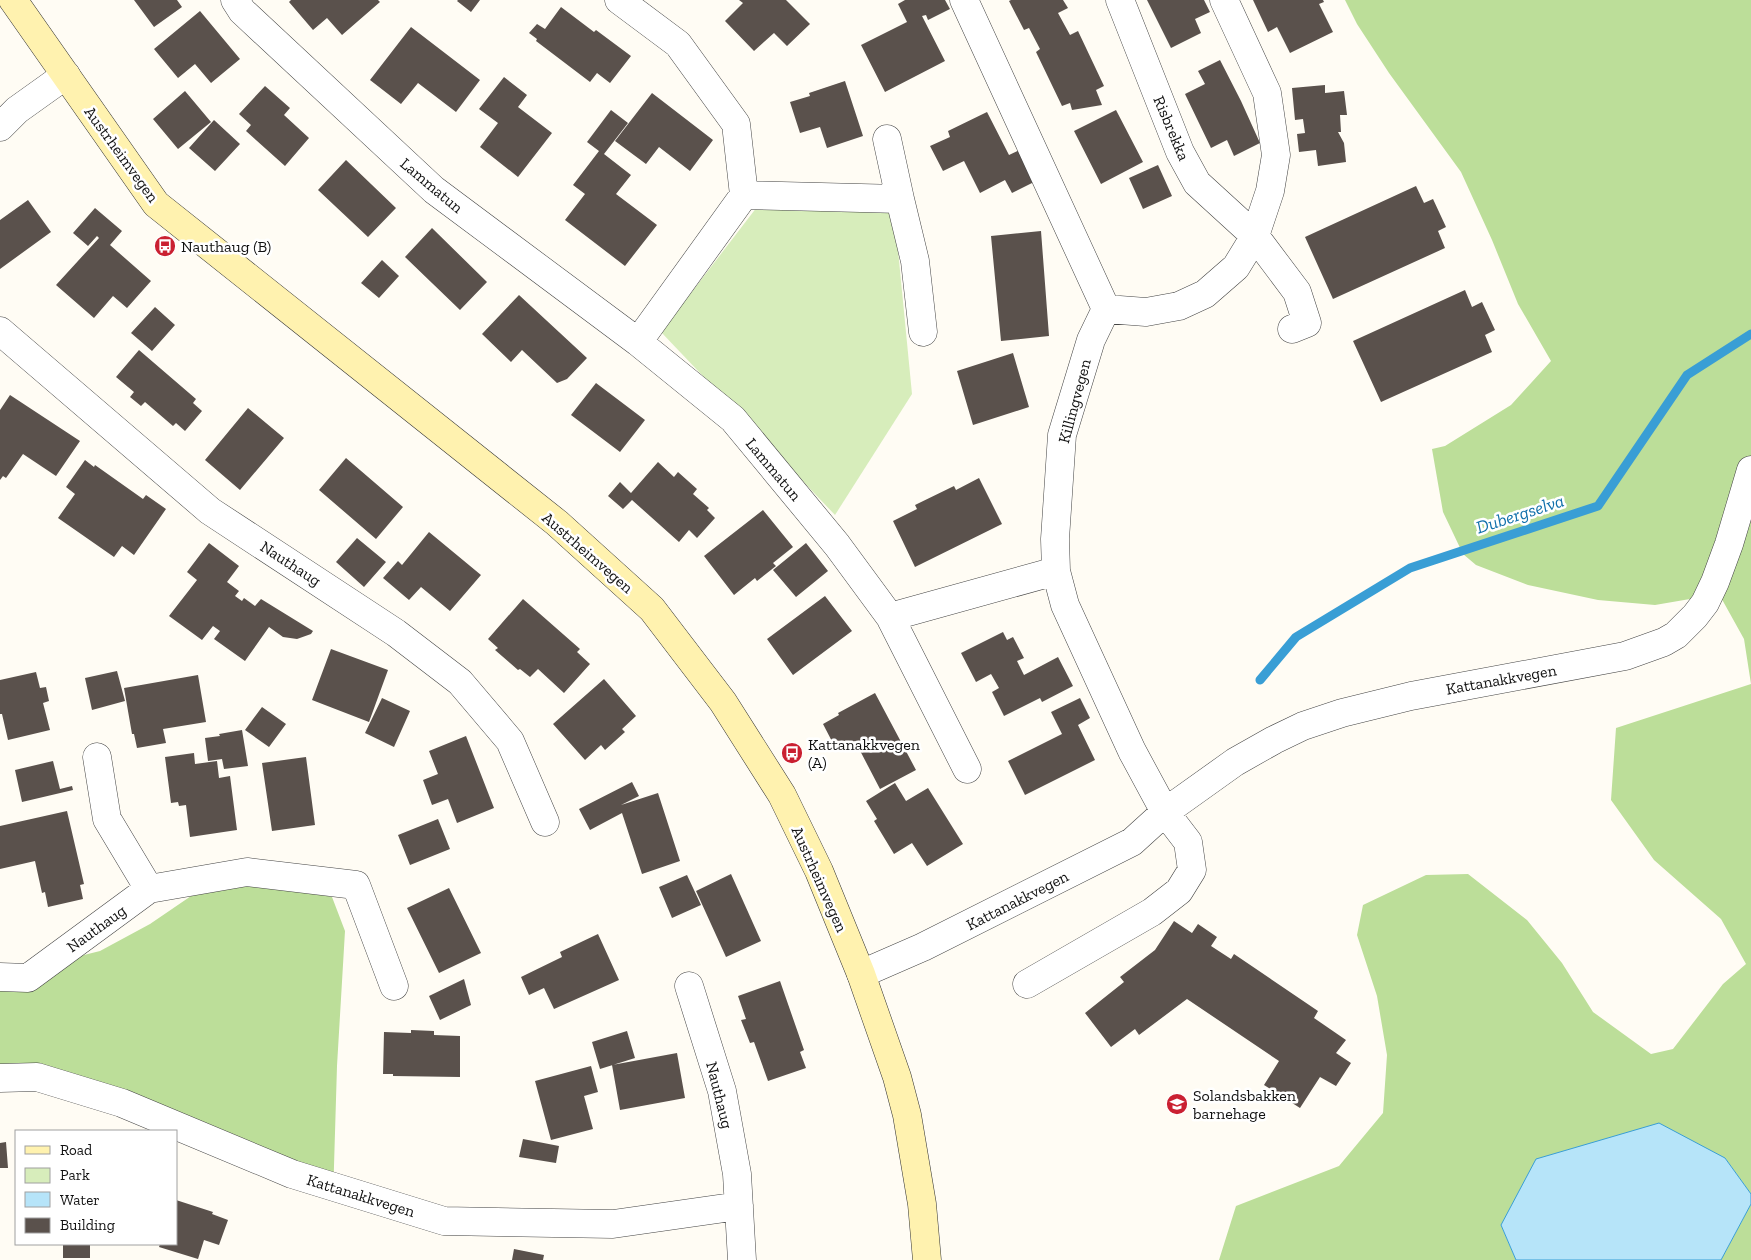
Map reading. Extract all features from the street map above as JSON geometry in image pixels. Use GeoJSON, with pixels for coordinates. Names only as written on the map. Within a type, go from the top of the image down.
{"type":"FeatureCollection","features":[{"type":"Feature","properties":{"kind":"main road","name":"Austrheimvegen"},"geometry":{"type":"LineString","coordinates":[[13,0],[156,204],[557,523],[652,608],[723,702],[782,795],[819,871],[861,974],[894,1069],[907,1115],[922,1204],[927,1260]]}},
{"type":"Feature","properties":{"kind":"street"},"geometry":{"type":"LineString","coordinates":[[619,0],[678,44],[736,124],[744,195],[638,342]]}},
{"type":"Feature","properties":{"kind":"street"},"geometry":{"type":"LineString","coordinates":[[964,0],[1106,309],[1146,312],[1179,306],[1205,294],[1236,267],[1254,236],[1270,191],[1276,155],[1267,93],[1224,0]]}},
{"type":"Feature","properties":{"kind":"street","name":"Risbrekka"},"geometry":{"type":"LineString","coordinates":[[1120,0],[1180,152],[1197,182],[1254,236],[1296,292],[1307,323],[1292,329]]}},
{"type":"Feature","properties":{"kind":"street","name":"Lammatun"},"geometry":{"type":"LineString","coordinates":[[239,5],[434,190],[638,342],[733,419],[837,545],[890,617],[966,769]]}},
{"type":"Feature","properties":{"kind":"street"},"geometry":{"type":"LineString","coordinates":[[0,127],[17,110],[66,75]]}},
{"type":"Feature","properties":{"kind":"street"},"geometry":{"type":"LineString","coordinates":[[887,139],[915,261],[923,332]]}},
{"type":"Feature","properties":{"kind":"street"},"geometry":{"type":"LineString","coordinates":[[744,195],[900,199]]}},
{"type":"Feature","properties":{"kind":"street","name":"Killingvegen"},"geometry":{"type":"LineString","coordinates":[[1106,309],[1091,340],[1062,435],[1055,539],[1056,571],[1065,605],[1132,751],[1165,812]]}},
{"type":"Feature","properties":{"kind":"street","name":"Nauthaug"},"geometry":{"type":"LineString","coordinates":[[0,331],[210,510],[396,633],[460,682],[510,741],[545,822]]}},
{"type":"Feature","properties":{"kind":"street","name":"Kattanakkvegen"},"geometry":{"type":"LineString","coordinates":[[861,974],[941,938],[1132,842],[1165,812],[1235,762],[1303,726],[1326,718],[1411,696],[1626,656],[1670,639],[1686,626],[1705,603],[1729,544],[1751,470]]}},
{"type":"Feature","properties":{"kind":"street"},"geometry":{"type":"LineString","coordinates":[[890,617],[1056,571]]}},
{"type":"Feature","properties":{"kind":"street"},"geometry":{"type":"LineString","coordinates":[[97,757],[107,820],[149,889]]}},
{"type":"Feature","properties":{"kind":"street"},"geometry":{"type":"LineString","coordinates":[[1027,984],[1152,912],[1179,891],[1192,870],[1191,856],[1188,842],[1165,812]]}},
{"type":"Feature","properties":{"kind":"street","name":"Nauthaug"},"geometry":{"type":"LineString","coordinates":[[0,977],[28,978],[149,889],[248,872],[356,885],[394,986]]}},
{"type":"Feature","properties":{"kind":"street","name":"Nauthaug"},"geometry":{"type":"LineString","coordinates":[[689,986],[722,1091],[737,1174],[742,1260]]}},
{"type":"Feature","properties":{"kind":"street","name":"Kattanakkvegen"},"geometry":{"type":"LineString","coordinates":[[0,1078],[37,1077],[122,1104],[292,1174],[444,1221],[613,1224],[739,1206]]}},
{"type":"Feature","properties":{"kind":"green space"},"geometry":{"type":"Polygon","coordinates":[[[1345,0],[1751,0],[1751,684],[1744,639],[1719,594],[1655,605],[1598,600],[1528,585],[1476,565],[1463,554],[1443,512],[1432,449],[1445,446],[1511,405],[1551,361],[1518,304],[1492,240],[1461,172],[1389,73],[1357,24],[1345,0]]]}},
{"type":"Feature","properties":{"kind":"green space"},"geometry":{"type":"Polygon","coordinates":[[[757,207],[894,209],[912,394],[835,515],[661,332],[757,207]]]}},
{"type":"Feature","properties":{"kind":"green space"},"geometry":{"type":"Polygon","coordinates":[[[1751,684],[1751,1194],[1725,1158],[1501,1225],[1516,1260],[1219,1260],[1236,1206],[1339,1166],[1383,1113],[1387,1055],[1377,996],[1357,935],[1363,905],[1426,875],[1468,874],[1527,920],[1562,963],[1593,1012],[1651,1054],[1673,1049],[1723,984],[1746,964],[1721,919],[1654,860],[1611,800],[1616,728],[1751,684]]]}},
{"type":"Feature","properties":{"kind":"green space"},"geometry":{"type":"Polygon","coordinates":[[[248,885],[302,890],[332,897],[345,931],[337,1066],[333,1199],[304,1178],[178,1136],[178,1130],[162,1130],[40,1089],[0,1089],[0,976],[100,951],[150,924],[194,894],[248,885]]]}},
{"type":"Feature","properties":{"kind":"green space"},"geometry":{"type":"Polygon","coordinates":[[[1751,1204],[1751,1260],[1721,1260],[1751,1204]]]}},
{"type":"Feature","properties":{"kind":"water"},"geometry":{"type":"Polygon","coordinates":[[[1659,1123],[1725,1158],[1751,1194],[1751,1204],[1721,1260],[1516,1260],[1501,1225],[1536,1159],[1659,1123]]]}},
{"type":"Feature","properties":{"kind":"building"},"geometry":{"type":"Polygon","coordinates":[[[134,0],[177,0],[182,7],[154,27],[134,0]]]}},
{"type":"Feature","properties":{"kind":"building"},"geometry":{"type":"Polygon","coordinates":[[[291,0],[378,0],[380,2],[342,35],[327,18],[313,30],[289,2],[291,0]]]}},
{"type":"Feature","properties":{"kind":"building"},"geometry":{"type":"Polygon","coordinates":[[[458,0],[480,0],[471,12],[458,0]]]}},
{"type":"Feature","properties":{"kind":"building"},"geometry":{"type":"Polygon","coordinates":[[[739,0],[786,0],[810,24],[787,46],[774,33],[754,51],[725,21],[743,3],[739,0]]]}},
{"type":"Feature","properties":{"kind":"building"},"geometry":{"type":"Polygon","coordinates":[[[905,0],[945,0],[950,9],[928,20],[926,15],[922,16],[945,61],[885,92],[861,45],[907,22],[898,4],[905,0]]]}},
{"type":"Feature","properties":{"kind":"building"},"geometry":{"type":"Polygon","coordinates":[[[1063,0],[1068,8],[1058,13],[1070,35],[1078,31],[1104,86],[1096,90],[1102,105],[1072,110],[1070,103],[1062,106],[1036,52],[1040,49],[1029,28],[1024,30],[1009,1],[1063,0]]]}},
{"type":"Feature","properties":{"kind":"building"},"geometry":{"type":"Polygon","coordinates":[[[1147,0],[1204,0],[1210,12],[1195,19],[1201,33],[1171,48],[1147,0]]]}},
{"type":"Feature","properties":{"kind":"building"},"geometry":{"type":"Polygon","coordinates":[[[1253,0],[1323,0],[1324,2],[1319,4],[1333,32],[1290,53],[1277,27],[1268,32],[1253,0]]]}},
{"type":"Feature","properties":{"kind":"building"},"geometry":{"type":"Polygon","coordinates":[[[561,7],[594,32],[596,30],[631,56],[610,83],[597,73],[590,82],[536,41],[537,39],[529,33],[537,24],[545,29],[561,7]]]}},
{"type":"Feature","properties":{"kind":"building"},"geometry":{"type":"Polygon","coordinates":[[[200,11],[240,59],[211,83],[195,64],[178,78],[154,49],[200,11]]]}},
{"type":"Feature","properties":{"kind":"building"},"geometry":{"type":"Polygon","coordinates":[[[411,27],[480,80],[456,112],[418,83],[401,104],[370,80],[411,27]]]}},
{"type":"Feature","properties":{"kind":"building"},"geometry":{"type":"Polygon","coordinates":[[[1220,60],[1260,143],[1234,156],[1227,140],[1211,148],[1185,94],[1205,84],[1198,71],[1220,60]]]}},
{"type":"Feature","properties":{"kind":"building"},"geometry":{"type":"Polygon","coordinates":[[[504,77],[527,95],[518,107],[552,133],[518,177],[480,147],[498,123],[479,109],[504,77]]]}},
{"type":"Feature","properties":{"kind":"building"},"geometry":{"type":"Polygon","coordinates":[[[845,81],[863,136],[827,148],[820,127],[800,133],[790,102],[810,96],[809,93],[845,81]]]}},
{"type":"Feature","properties":{"kind":"building"},"geometry":{"type":"Polygon","coordinates":[[[1325,85],[1325,93],[1344,91],[1347,115],[1340,115],[1341,132],[1338,132],[1344,143],[1346,162],[1318,166],[1316,150],[1299,152],[1297,134],[1305,133],[1303,119],[1295,120],[1292,88],[1325,85]]]}},
{"type":"Feature","properties":{"kind":"building"},"geometry":{"type":"Polygon","coordinates":[[[265,86],[290,108],[284,115],[309,138],[285,166],[246,131],[251,125],[239,114],[265,86]]]}},
{"type":"Feature","properties":{"kind":"building"},"geometry":{"type":"Polygon","coordinates":[[[185,91],[211,122],[178,149],[153,119],[185,91]]]}},
{"type":"Feature","properties":{"kind":"building"},"geometry":{"type":"Polygon","coordinates":[[[652,93],[713,140],[690,171],[659,147],[646,164],[615,141],[652,93]]]}},
{"type":"Feature","properties":{"kind":"building"},"geometry":{"type":"Polygon","coordinates":[[[611,110],[628,123],[604,154],[631,175],[616,194],[657,225],[625,266],[565,220],[585,194],[573,185],[599,151],[587,142],[611,110]]]}},
{"type":"Feature","properties":{"kind":"building"},"geometry":{"type":"Polygon","coordinates":[[[1116,110],[1143,162],[1101,184],[1074,131],[1116,110]]]}},
{"type":"Feature","properties":{"kind":"building"},"geometry":{"type":"Polygon","coordinates":[[[987,112],[1009,155],[1022,149],[1038,180],[1012,193],[1005,180],[980,193],[964,161],[943,171],[930,146],[950,137],[948,131],[987,112]]]}},
{"type":"Feature","properties":{"kind":"building"},"geometry":{"type":"Polygon","coordinates":[[[214,120],[240,144],[215,171],[189,148],[214,120]]]}},
{"type":"Feature","properties":{"kind":"building"},"geometry":{"type":"Polygon","coordinates":[[[346,160],[396,208],[368,237],[318,190],[346,160]]]}},
{"type":"Feature","properties":{"kind":"building"},"geometry":{"type":"Polygon","coordinates":[[[1158,165],[1172,196],[1143,209],[1129,178],[1158,165]]]}},
{"type":"Feature","properties":{"kind":"building"},"geometry":{"type":"Polygon","coordinates":[[[1416,186],[1424,203],[1433,199],[1446,227],[1438,231],[1445,248],[1333,299],[1305,237],[1416,186]]]}},
{"type":"Feature","properties":{"kind":"building"},"geometry":{"type":"Polygon","coordinates":[[[28,200],[51,232],[0,269],[0,220],[28,200]]]}},
{"type":"Feature","properties":{"kind":"building"},"geometry":{"type":"Polygon","coordinates":[[[95,208],[122,231],[110,245],[151,281],[127,308],[113,296],[94,318],[56,285],[99,238],[97,236],[88,246],[73,233],[95,208]]]}},
{"type":"Feature","properties":{"kind":"building"},"geometry":{"type":"Polygon","coordinates":[[[432,228],[487,282],[460,310],[405,257],[432,228]]]}},
{"type":"Feature","properties":{"kind":"building"},"geometry":{"type":"Polygon","coordinates":[[[1041,231],[1049,336],[1001,341],[991,236],[1041,231]]]}},
{"type":"Feature","properties":{"kind":"building"},"geometry":{"type":"Polygon","coordinates":[[[382,260],[399,276],[379,298],[361,283],[382,260]]]}},
{"type":"Feature","properties":{"kind":"building"},"geometry":{"type":"Polygon","coordinates":[[[1465,290],[1472,307],[1482,302],[1495,330],[1485,335],[1492,352],[1381,402],[1353,341],[1465,290]]]}},
{"type":"Feature","properties":{"kind":"building"},"geometry":{"type":"Polygon","coordinates":[[[519,295],[587,358],[567,379],[557,383],[522,350],[511,362],[482,334],[519,295]]]}},
{"type":"Feature","properties":{"kind":"building"},"geometry":{"type":"Polygon","coordinates":[[[155,307],[175,325],[152,351],[131,333],[155,307]]]}},
{"type":"Feature","properties":{"kind":"building"},"geometry":{"type":"Polygon","coordinates":[[[139,350],[196,399],[193,403],[202,411],[185,431],[176,423],[173,426],[145,402],[141,406],[130,397],[134,392],[116,377],[139,350]]]}},
{"type":"Feature","properties":{"kind":"building"},"geometry":{"type":"Polygon","coordinates":[[[1013,353],[1029,407],[973,425],[957,371],[1013,353]]]}},
{"type":"Feature","properties":{"kind":"building"},"geometry":{"type":"Polygon","coordinates":[[[596,383],[645,420],[620,452],[571,415],[596,383]]]}},
{"type":"Feature","properties":{"kind":"building"},"geometry":{"type":"Polygon","coordinates":[[[10,395],[80,441],[56,476],[23,454],[6,478],[3,476],[0,480],[0,410],[10,395]]]}},
{"type":"Feature","properties":{"kind":"building"},"geometry":{"type":"Polygon","coordinates":[[[248,408],[284,438],[240,490],[205,460],[248,408]]]}},
{"type":"Feature","properties":{"kind":"building"},"geometry":{"type":"Polygon","coordinates":[[[346,458],[403,507],[376,539],[319,490],[346,458]]]}},
{"type":"Feature","properties":{"kind":"building"},"geometry":{"type":"Polygon","coordinates":[[[85,460],[143,499],[146,495],[166,509],[134,555],[122,546],[114,557],[58,518],[75,494],[66,487],[85,460]]]}},
{"type":"Feature","properties":{"kind":"building"},"geometry":{"type":"Polygon","coordinates":[[[658,462],[674,477],[678,472],[697,489],[693,494],[709,508],[707,510],[715,518],[697,538],[689,530],[679,542],[632,500],[623,509],[608,496],[620,482],[631,493],[658,462]]]}},
{"type":"Feature","properties":{"kind":"building"},"geometry":{"type":"Polygon","coordinates":[[[979,478],[1002,524],[915,567],[893,521],[917,509],[915,505],[954,486],[956,490],[979,478]]]}},
{"type":"Feature","properties":{"kind":"building"},"geometry":{"type":"Polygon","coordinates":[[[763,510],[793,547],[773,563],[776,566],[757,581],[755,578],[734,595],[704,556],[763,510]]]}},
{"type":"Feature","properties":{"kind":"building"},"geometry":{"type":"Polygon","coordinates":[[[429,532],[481,575],[450,611],[421,587],[409,600],[383,578],[398,561],[402,565],[429,532]]]}},
{"type":"Feature","properties":{"kind":"building"},"geometry":{"type":"Polygon","coordinates":[[[357,538],[386,562],[364,587],[336,562],[357,538]]]}},
{"type":"Feature","properties":{"kind":"building"},"geometry":{"type":"Polygon","coordinates":[[[209,543],[239,566],[227,582],[239,591],[235,596],[242,601],[244,598],[255,606],[261,599],[313,631],[311,634],[297,639],[283,637],[269,627],[245,661],[214,639],[220,631],[213,626],[202,640],[169,616],[197,580],[187,572],[209,543]]]}},
{"type":"Feature","properties":{"kind":"building"},"geometry":{"type":"Polygon","coordinates":[[[806,543],[828,571],[796,597],[773,570],[806,543]]]}},
{"type":"Feature","properties":{"kind":"building"},"geometry":{"type":"Polygon","coordinates":[[[825,596],[852,631],[793,675],[767,639],[825,596]]]}},
{"type":"Feature","properties":{"kind":"building"},"geometry":{"type":"Polygon","coordinates":[[[523,599],[580,649],[577,652],[590,664],[564,693],[538,669],[530,677],[520,669],[518,670],[495,650],[498,648],[488,639],[523,599]]]}},
{"type":"Feature","properties":{"kind":"building"},"geometry":{"type":"Polygon","coordinates":[[[1003,632],[1007,640],[1013,637],[1024,658],[1017,661],[1024,675],[1058,657],[1073,686],[1042,702],[1040,698],[1004,716],[992,692],[999,688],[991,674],[976,682],[961,653],[1003,632]]]}},
{"type":"Feature","properties":{"kind":"building"},"geometry":{"type":"Polygon","coordinates":[[[331,649],[388,670],[369,722],[312,700],[331,649]]]}},
{"type":"Feature","properties":{"kind":"building"},"geometry":{"type":"Polygon","coordinates":[[[117,671],[125,701],[92,710],[85,678],[117,671]]]}},
{"type":"Feature","properties":{"kind":"building"},"geometry":{"type":"Polygon","coordinates":[[[36,672],[40,688],[46,687],[49,701],[43,703],[50,730],[8,740],[2,714],[0,714],[0,680],[36,672]]]}},
{"type":"Feature","properties":{"kind":"building"},"geometry":{"type":"Polygon","coordinates":[[[198,675],[206,722],[163,729],[166,743],[137,748],[134,734],[132,734],[124,688],[198,675]]]}},
{"type":"Feature","properties":{"kind":"building"},"geometry":{"type":"Polygon","coordinates":[[[604,679],[636,716],[622,729],[625,732],[605,750],[601,745],[585,760],[553,724],[604,679]]]}},
{"type":"Feature","properties":{"kind":"building"},"geometry":{"type":"Polygon","coordinates":[[[875,693],[916,770],[880,789],[855,741],[837,751],[823,724],[839,715],[838,713],[875,693]]]}},
{"type":"Feature","properties":{"kind":"building"},"geometry":{"type":"Polygon","coordinates":[[[382,698],[410,711],[394,747],[365,733],[382,698]]]}},
{"type":"Feature","properties":{"kind":"building"},"geometry":{"type":"Polygon","coordinates":[[[1080,698],[1090,718],[1078,725],[1095,760],[1025,795],[1008,761],[1062,734],[1051,712],[1080,698]]]}},
{"type":"Feature","properties":{"kind":"building"},"geometry":{"type":"Polygon","coordinates":[[[262,707],[286,724],[269,747],[245,730],[262,707]]]}},
{"type":"Feature","properties":{"kind":"building"},"geometry":{"type":"Polygon","coordinates":[[[242,730],[248,766],[224,769],[222,759],[208,761],[205,738],[242,730]]]}},
{"type":"Feature","properties":{"kind":"building"},"geometry":{"type":"Polygon","coordinates":[[[466,736],[494,808],[457,823],[448,799],[432,805],[423,780],[438,774],[429,751],[466,736]]]}},
{"type":"Feature","properties":{"kind":"building"},"geometry":{"type":"Polygon","coordinates":[[[194,753],[195,764],[217,761],[219,778],[230,776],[237,830],[190,837],[186,805],[179,806],[178,802],[171,803],[165,757],[194,753]]]}},
{"type":"Feature","properties":{"kind":"building"},"geometry":{"type":"Polygon","coordinates":[[[306,757],[315,825],[272,831],[262,763],[306,757]]]}},
{"type":"Feature","properties":{"kind":"building"},"geometry":{"type":"Polygon","coordinates":[[[53,761],[60,789],[72,786],[73,790],[22,802],[15,770],[53,761]]]}},
{"type":"Feature","properties":{"kind":"building"},"geometry":{"type":"Polygon","coordinates":[[[632,782],[639,796],[621,805],[658,793],[680,861],[642,874],[622,813],[590,830],[579,809],[632,782]]]}},
{"type":"Feature","properties":{"kind":"building"},"geometry":{"type":"Polygon","coordinates":[[[895,783],[906,801],[928,788],[963,844],[927,866],[912,843],[894,854],[874,821],[877,819],[866,801],[895,783]]]}},
{"type":"Feature","properties":{"kind":"building"},"geometry":{"type":"Polygon","coordinates":[[[67,811],[84,884],[80,885],[83,899],[48,907],[45,892],[42,893],[35,861],[0,869],[0,826],[67,811]]]}},
{"type":"Feature","properties":{"kind":"building"},"geometry":{"type":"Polygon","coordinates":[[[438,819],[450,849],[410,865],[398,835],[438,819]]]}},
{"type":"Feature","properties":{"kind":"building"},"geometry":{"type":"Polygon","coordinates":[[[731,874],[761,941],[726,957],[696,891],[731,874]]]}},
{"type":"Feature","properties":{"kind":"building"},"geometry":{"type":"Polygon","coordinates":[[[687,875],[701,905],[672,918],[659,887],[687,875]]]}},
{"type":"Feature","properties":{"kind":"building"},"geometry":{"type":"Polygon","coordinates":[[[449,888],[481,953],[439,973],[407,908],[449,888]]]}},
{"type":"Feature","properties":{"kind":"building"},"geometry":{"type":"Polygon","coordinates":[[[1174,921],[1192,933],[1198,924],[1217,937],[1211,946],[1231,959],[1234,954],[1318,1011],[1314,1018],[1346,1040],[1336,1053],[1351,1063],[1336,1086],[1320,1077],[1300,1108],[1264,1085],[1279,1061],[1187,999],[1139,1035],[1135,1029],[1111,1047],[1085,1013],[1124,982],[1120,977],[1155,950],[1174,921]]]}},
{"type":"Feature","properties":{"kind":"building"},"geometry":{"type":"Polygon","coordinates":[[[598,934],[619,980],[554,1009],[544,988],[529,995],[521,977],[562,957],[560,952],[598,934]]]}},
{"type":"Feature","properties":{"kind":"building"},"geometry":{"type":"Polygon","coordinates":[[[464,979],[471,1005],[440,1020],[429,996],[464,979]]]}},
{"type":"Feature","properties":{"kind":"building"},"geometry":{"type":"Polygon","coordinates":[[[780,981],[804,1050],[800,1052],[806,1068],[768,1081],[754,1042],[750,1043],[741,1020],[746,1019],[738,996],[780,981]]]}},
{"type":"Feature","properties":{"kind":"building"},"geometry":{"type":"Polygon","coordinates":[[[411,1030],[434,1031],[434,1035],[460,1036],[460,1077],[393,1076],[393,1074],[383,1074],[384,1032],[411,1033],[411,1030]]]}},
{"type":"Feature","properties":{"kind":"building"},"geometry":{"type":"Polygon","coordinates":[[[627,1031],[635,1058],[600,1069],[592,1042],[627,1031]]]}},
{"type":"Feature","properties":{"kind":"building"},"geometry":{"type":"Polygon","coordinates":[[[677,1053],[685,1098],[620,1110],[612,1065],[677,1053]]]}},
{"type":"Feature","properties":{"kind":"building"},"geometry":{"type":"Polygon","coordinates":[[[591,1066],[598,1092],[584,1096],[593,1129],[551,1140],[535,1081],[591,1066]]]}},
{"type":"Feature","properties":{"kind":"building"},"geometry":{"type":"Polygon","coordinates":[[[523,1139],[559,1146],[556,1163],[519,1157],[523,1139]]]}},
{"type":"Feature","properties":{"kind":"building"},"geometry":{"type":"Polygon","coordinates":[[[6,1142],[8,1168],[0,1168],[0,1143],[6,1142]]]}},
{"type":"Feature","properties":{"kind":"building"},"geometry":{"type":"Polygon","coordinates":[[[178,1201],[213,1212],[212,1214],[228,1220],[219,1245],[204,1240],[198,1259],[159,1247],[160,1245],[178,1245],[178,1201]]]}},
{"type":"Feature","properties":{"kind":"building"},"geometry":{"type":"Polygon","coordinates":[[[63,1245],[90,1245],[90,1258],[63,1258],[63,1245]]]}},
{"type":"Feature","properties":{"kind":"building"},"geometry":{"type":"Polygon","coordinates":[[[514,1249],[544,1255],[543,1260],[512,1260],[514,1249]]]}},
{"type":"Feature","properties":{"kind":"waterway","name":"Dubergselva"},"geometry":{"type":"LineString","coordinates":[[1260,680],[1296,637],[1410,568],[1598,506],[1687,375],[1751,334]]}},
{"type":"Feature","properties":{"kind":"place","name":"Nauthaug (B)"},"geometry":{"type":"Point","coordinates":[165,246]}},
{"type":"Feature","properties":{"kind":"place","name":"Kattanakkvegen (A)"},"geometry":{"type":"Point","coordinates":[792,753]}},
{"type":"Feature","properties":{"kind":"place","name":"Solandsbakken barnehage"},"geometry":{"type":"Point","coordinates":[1177,1104]}}]}
